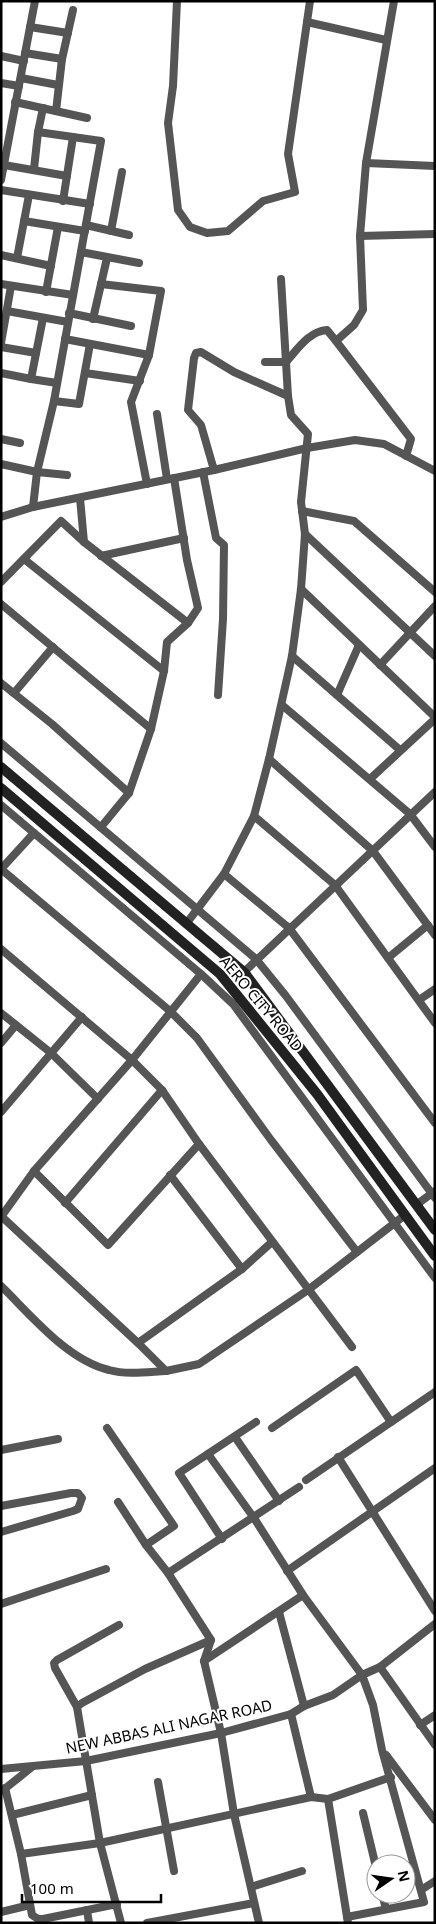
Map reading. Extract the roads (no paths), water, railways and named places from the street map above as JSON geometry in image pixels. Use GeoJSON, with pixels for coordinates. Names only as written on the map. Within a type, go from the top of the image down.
{"type":"FeatureCollection","features":[{"type":"Feature","properties":{"kind":"street"},"geometry":{"type":"LineString","coordinates":[[1,178],[4,165],[4,150],[20,82],[35,1]]}},
{"type":"Feature","properties":{"kind":"street"},"geometry":{"type":"LineString","coordinates":[[177,1],[173,86],[168,123],[173,174],[178,210],[190,227],[207,233],[228,231],[263,201],[296,192],[288,154],[310,1]]}},
{"type":"Feature","properties":{"kind":"street"},"geometry":{"type":"LineString","coordinates":[[336,341],[354,325],[363,310],[360,236],[366,163],[394,1]]}},
{"type":"Feature","properties":{"kind":"street"},"geometry":{"type":"LineString","coordinates":[[56,111],[62,59],[73,10]]}},
{"type":"Feature","properties":{"kind":"street"},"geometry":{"type":"LineString","coordinates":[[307,22],[386,40]]}},
{"type":"Feature","properties":{"kind":"street"},"geometry":{"type":"LineString","coordinates":[[30,27],[68,33]]}},
{"type":"Feature","properties":{"kind":"street"},"geometry":{"type":"LineString","coordinates":[[1,56],[62,59]]}},
{"type":"Feature","properties":{"kind":"street"},"geometry":{"type":"LineString","coordinates":[[1,83],[20,82],[58,86]]}},
{"type":"Feature","properties":{"kind":"street"},"geometry":{"type":"LineString","coordinates":[[15,102],[87,118]]}},
{"type":"Feature","properties":{"kind":"street"},"geometry":{"type":"LineString","coordinates":[[34,169],[43,108]]}},
{"type":"Feature","properties":{"kind":"street"},"geometry":{"type":"LineString","coordinates":[[33,507],[101,141],[38,132]]}},
{"type":"Feature","properties":{"kind":"street"},"geometry":{"type":"LineString","coordinates":[[63,201],[74,137]]}},
{"type":"Feature","properties":{"kind":"street"},"geometry":{"type":"LineString","coordinates":[[366,163],[435,166]]}},
{"type":"Feature","properties":{"kind":"street"},"geometry":{"type":"LineString","coordinates":[[4,165],[67,176]]}},
{"type":"Feature","properties":{"kind":"street"},"geometry":{"type":"LineString","coordinates":[[111,231],[122,172]]}},
{"type":"Feature","properties":{"kind":"street"},"geometry":{"type":"LineString","coordinates":[[1,190],[90,204]]}},
{"type":"Feature","properties":{"kind":"street"},"geometry":{"type":"LineString","coordinates":[[17,258],[29,195]]}},
{"type":"Feature","properties":{"kind":"street"},"geometry":{"type":"LineString","coordinates":[[24,221],[58,227],[111,231],[129,235]]}},
{"type":"Feature","properties":{"kind":"street"},"geometry":{"type":"LineString","coordinates":[[46,292],[58,227]]}},
{"type":"Feature","properties":{"kind":"street"},"geometry":{"type":"LineString","coordinates":[[360,236],[435,234]]}},
{"type":"Feature","properties":{"kind":"street"},"geometry":{"type":"LineString","coordinates":[[81,252],[139,263]]}},
{"type":"Feature","properties":{"kind":"street"},"geometry":{"type":"LineString","coordinates":[[1,255],[51,266]]}},
{"type":"Feature","properties":{"kind":"street"},"geometry":{"type":"LineString","coordinates":[[94,319],[107,258]]}},
{"type":"Feature","properties":{"kind":"street"},"geometry":{"type":"LineString","coordinates":[[186,924],[224,874],[254,816],[282,705],[292,656],[301,588],[305,534],[301,502],[308,434],[291,415],[288,396],[281,279]]}},
{"type":"Feature","properties":{"kind":"street"},"geometry":{"type":"LineString","coordinates":[[1,284],[73,295]]}},
{"type":"Feature","properties":{"kind":"street"},"geometry":{"type":"LineString","coordinates":[[101,284],[161,291],[149,355],[131,402],[146,484]]}},
{"type":"Feature","properties":{"kind":"street"},"geometry":{"type":"LineString","coordinates":[[1,343],[11,286]]}},
{"type":"Feature","properties":{"kind":"street"},"geometry":{"type":"LineString","coordinates":[[7,311],[68,322]]}},
{"type":"Feature","properties":{"kind":"street"},"geometry":{"type":"LineString","coordinates":[[69,313],[131,326]]}},
{"type":"Feature","properties":{"kind":"street"},"geometry":{"type":"LineString","coordinates":[[31,379],[43,318]]}},
{"type":"Feature","properties":{"kind":"street"},"geometry":{"type":"LineString","coordinates":[[265,362],[286,362],[311,336],[327,330],[411,439],[406,456]]}},
{"type":"Feature","properties":{"kind":"street"},"geometry":{"type":"LineString","coordinates":[[65,339],[149,355]]}},
{"type":"Feature","properties":{"kind":"street"},"geometry":{"type":"LineString","coordinates":[[54,401],[80,404],[90,344]]}},
{"type":"Feature","properties":{"kind":"street"},"geometry":{"type":"LineString","coordinates":[[1,347],[36,353]]}},
{"type":"Feature","properties":{"kind":"street"},"geometry":{"type":"LineString","coordinates":[[214,470],[201,425],[188,410],[196,353],[201,352],[234,372],[288,396]]}},
{"type":"Feature","properties":{"kind":"street"},"geometry":{"type":"LineString","coordinates":[[1,373],[57,382]]}},
{"type":"Feature","properties":{"kind":"street"},"geometry":{"type":"LineString","coordinates":[[85,373],[140,381]]}},
{"type":"Feature","properties":{"kind":"street"},"geometry":{"type":"LineString","coordinates":[[101,827],[129,792],[151,730],[164,671],[167,642],[188,624],[198,608],[157,414]]}},
{"type":"Feature","properties":{"kind":"street"},"geometry":{"type":"LineString","coordinates":[[1,439],[20,443]]}},
{"type":"Feature","properties":{"kind":"street"},"geometry":{"type":"LineString","coordinates":[[1,518],[33,507],[214,470],[307,448],[356,440],[384,444],[435,471]]}},
{"type":"Feature","properties":{"kind":"street"},"geometry":{"type":"LineString","coordinates":[[1,464],[38,472],[67,475]]}},
{"type":"Feature","properties":{"kind":"street"},"geometry":{"type":"LineString","coordinates":[[203,472],[216,538],[224,545],[223,620],[218,695]]}},
{"type":"Feature","properties":{"kind":"street"},"geometry":{"type":"LineString","coordinates":[[80,498],[84,542]]}},
{"type":"Feature","properties":{"kind":"street"},"geometry":{"type":"LineString","coordinates":[[302,511],[354,521],[435,592]]}},
{"type":"Feature","properties":{"kind":"street"},"geometry":{"type":"LineString","coordinates":[[1,582],[61,521],[101,556],[188,624]]}},
{"type":"Feature","properties":{"kind":"street"},"geometry":{"type":"LineString","coordinates":[[305,534],[435,656]]}},
{"type":"Feature","properties":{"kind":"street"},"geometry":{"type":"LineString","coordinates":[[101,556],[184,538]]}},
{"type":"Feature","properties":{"kind":"street"},"geometry":{"type":"LineString","coordinates":[[24,559],[164,671]]}},
{"type":"Feature","properties":{"kind":"street"},"geometry":{"type":"LineString","coordinates":[[301,588],[435,718],[370,779]]}},
{"type":"Feature","properties":{"kind":"street"},"geometry":{"type":"LineString","coordinates":[[1,604],[151,730]]}},
{"type":"Feature","properties":{"kind":"street"},"geometry":{"type":"LineString","coordinates":[[380,665],[435,606]]}},
{"type":"Feature","properties":{"kind":"street"},"geometry":{"type":"LineString","coordinates":[[337,695],[359,645]]}},
{"type":"Feature","properties":{"kind":"street"},"geometry":{"type":"LineString","coordinates":[[14,693],[53,647]]}},
{"type":"Feature","properties":{"kind":"street"},"geometry":{"type":"LineString","coordinates":[[292,656],[400,750]]}},
{"type":"Feature","properties":{"kind":"street"},"geometry":{"type":"LineString","coordinates":[[1,683],[52,724],[129,792]]}},
{"type":"Feature","properties":{"kind":"street"},"geometry":{"type":"LineString","coordinates":[[282,705],[410,814],[435,847]]}},
{"type":"Feature","properties":{"kind":"street"},"geometry":{"type":"LineString","coordinates":[[1,743],[256,960],[286,996],[434,1194],[416,1205]]}},
{"type":"Feature","properties":{"kind":"street"},"geometry":{"type":"LineString","coordinates":[[269,759],[373,851],[435,935]]}},
{"type":"Feature","properties":{"kind":"street","name":"AERO CITY ROAD"},"geometry":{"type":"LineString","coordinates":[[1,767],[244,972],[435,1230]]}},
{"type":"Feature","properties":{"kind":"street","name":"AERO CITY ROAD"},"geometry":{"type":"LineString","coordinates":[[1,788],[220,974],[317,1094],[435,1256]]}},
{"type":"Feature","properties":{"kind":"street"},"geometry":{"type":"LineString","coordinates":[[244,972],[435,792]]}},
{"type":"Feature","properties":{"kind":"street"},"geometry":{"type":"LineString","coordinates":[[1,805],[201,974],[233,1004],[435,1278]]}},
{"type":"Feature","properties":{"kind":"street"},"geometry":{"type":"LineString","coordinates":[[43,823],[55,812]]}},
{"type":"Feature","properties":{"kind":"street"},"geometry":{"type":"LineString","coordinates":[[254,816],[335,885],[435,1022]]}},
{"type":"Feature","properties":{"kind":"street"},"geometry":{"type":"LineString","coordinates":[[34,833],[1,869],[170,1011],[197,1038],[271,1140],[357,1252]]}},
{"type":"Feature","properties":{"kind":"street"},"geometry":{"type":"LineString","coordinates":[[224,874],[289,928],[435,1123]]}},
{"type":"Feature","properties":{"kind":"street"},"geometry":{"type":"LineString","coordinates":[[388,958],[428,925]]}},
{"type":"Feature","properties":{"kind":"street"},"geometry":{"type":"LineString","coordinates":[[1,949],[132,1060],[162,1090],[199,1144],[352,1347]]}},
{"type":"Feature","properties":{"kind":"street"},"geometry":{"type":"LineString","coordinates":[[166,1371],[1,1216],[34,1171],[132,1060],[201,974]]}},
{"type":"Feature","properties":{"kind":"street"},"geometry":{"type":"LineString","coordinates":[[419,1000],[435,988]]}},
{"type":"Feature","properties":{"kind":"street"},"geometry":{"type":"LineString","coordinates":[[1,1013],[51,1053],[98,1099]]}},
{"type":"Feature","properties":{"kind":"street"},"geometry":{"type":"LineString","coordinates":[[1,1112],[82,1017]]}},
{"type":"Feature","properties":{"kind":"street"},"geometry":{"type":"LineString","coordinates":[[1,1043],[16,1025]]}},
{"type":"Feature","properties":{"kind":"street"},"geometry":{"type":"LineString","coordinates":[[65,1203],[162,1090]]}},
{"type":"Feature","properties":{"kind":"street"},"geometry":{"type":"LineString","coordinates":[[34,1171],[108,1245],[199,1144]]}},
{"type":"Feature","properties":{"kind":"street"},"geometry":{"type":"LineString","coordinates":[[170,1176],[242,1269]]}},
{"type":"Feature","properties":{"kind":"street"},"geometry":{"type":"LineString","coordinates":[[1,1286],[59,1342],[85,1361],[117,1371],[135,1373],[166,1371],[199,1364],[308,1290],[405,1215]]}},
{"type":"Feature","properties":{"kind":"street"},"geometry":{"type":"LineString","coordinates":[[138,1343],[242,1269],[272,1242]]}},
{"type":"Feature","properties":{"kind":"street"},"geometry":{"type":"LineString","coordinates":[[272,1428],[356,1370],[391,1422]]}},
{"type":"Feature","properties":{"kind":"street"},"geometry":{"type":"LineString","coordinates":[[306,1480],[435,1392]]}},
{"type":"Feature","properties":{"kind":"street"},"geometry":{"type":"LineString","coordinates":[[222,1539],[179,1473],[256,1422]]}},
{"type":"Feature","properties":{"kind":"street"},"geometry":{"type":"LineString","coordinates":[[107,1428],[174,1526],[146,1545]]}},
{"type":"Feature","properties":{"kind":"street"},"geometry":{"type":"LineString","coordinates":[[235,1436],[279,1501]]}},
{"type":"Feature","properties":{"kind":"street"},"geometry":{"type":"LineString","coordinates":[[1,1450],[58,1439]]}},
{"type":"Feature","properties":{"kind":"street"},"geometry":{"type":"LineString","coordinates":[[208,1454],[254,1518],[303,1595],[362,1675],[373,1705],[382,1750],[424,1902],[348,1920],[328,1799]]}},
{"type":"Feature","properties":{"kind":"street"},"geometry":{"type":"LineString","coordinates":[[338,1457],[435,1611]]}},
{"type":"Feature","properties":{"kind":"street"},"geometry":{"type":"LineString","coordinates":[[287,1571],[372,1510],[435,1468]]}},
{"type":"Feature","properties":{"kind":"street"},"geometry":{"type":"LineString","coordinates":[[168,1573],[300,1487]]}},
{"type":"Feature","properties":{"kind":"street"},"geometry":{"type":"LineString","coordinates":[[1,1506],[71,1493],[78,1493],[82,1498],[78,1509],[1,1532]]}},
{"type":"Feature","properties":{"kind":"street"},"geometry":{"type":"LineString","coordinates":[[118,1502],[146,1545],[168,1573],[211,1640]]}},
{"type":"Feature","properties":{"kind":"street"},"geometry":{"type":"LineString","coordinates":[[1,1604],[106,1569]]}},
{"type":"Feature","properties":{"kind":"street"},"geometry":{"type":"LineString","coordinates":[[204,1661],[303,1595]]}},
{"type":"Feature","properties":{"kind":"street"},"geometry":{"type":"LineString","coordinates":[[279,1612],[304,1706]]}},
{"type":"Feature","properties":{"kind":"street","name":"NEW ABBAS ALI NAGAR ROAD"},"geometry":{"type":"LineString","coordinates":[[1,1769],[86,1761],[221,1733],[291,1714],[304,1706],[334,1696],[362,1675],[380,1667],[435,1624]]}},
{"type":"Feature","properties":{"kind":"street"},"geometry":{"type":"LineString","coordinates":[[119,1625],[54,1663],[77,1707],[100,1843],[121,1923]]}},
{"type":"Feature","properties":{"kind":"street"},"geometry":{"type":"LineString","coordinates":[[211,1640],[204,1661],[221,1733],[234,1814],[259,1923]]}},
{"type":"Feature","properties":{"kind":"street"},"geometry":{"type":"LineString","coordinates":[[77,1707],[145,1669],[211,1640]]}},
{"type":"Feature","properties":{"kind":"street"},"geometry":{"type":"LineString","coordinates":[[380,1667],[435,1745]]}},
{"type":"Feature","properties":{"kind":"street"},"geometry":{"type":"LineString","coordinates":[[291,1714],[311,1797]]}},
{"type":"Feature","properties":{"kind":"street"},"geometry":{"type":"LineString","coordinates":[[420,1725],[435,1715]]}},
{"type":"Feature","properties":{"kind":"street"},"geometry":{"type":"LineString","coordinates":[[382,1750],[435,1820]]}},
{"type":"Feature","properties":{"kind":"street"},"geometry":{"type":"LineString","coordinates":[[32,1767],[3,1790],[12,1815],[32,1915],[38,1919],[51,1920],[117,1904]]}},
{"type":"Feature","properties":{"kind":"street"},"geometry":{"type":"LineString","coordinates":[[21,1854],[100,1843],[311,1797],[328,1799],[391,1777]]}},
{"type":"Feature","properties":{"kind":"street"},"geometry":{"type":"LineString","coordinates":[[158,1782],[174,1871]]}},
{"type":"Feature","properties":{"kind":"street"},"geometry":{"type":"LineString","coordinates":[[12,1815],[92,1795]]}},
{"type":"Feature","properties":{"kind":"street"},"geometry":{"type":"LineString","coordinates":[[363,1813],[373,1854]]}},
{"type":"Feature","properties":{"kind":"street"},"geometry":{"type":"LineString","coordinates":[[251,1887],[302,1871]]}},
{"type":"Feature","properties":{"kind":"street"},"geometry":{"type":"LineString","coordinates":[[421,1890],[434,1884]]}},
{"type":"Feature","properties":{"kind":"street"},"geometry":{"type":"LineString","coordinates":[[147,1923],[254,1903]]}},
{"type":"Feature","properties":{"kind":"street"},"geometry":{"type":"LineString","coordinates":[[384,1904],[386,1910]]}},
{"type":"Feature","properties":{"kind":"street"},"geometry":{"type":"LineString","coordinates":[[1,1912],[30,1905]]}},
{"type":"Feature","properties":{"kind":"street"},"geometry":{"type":"LineString","coordinates":[[87,1910],[89,1923]]}}]}
